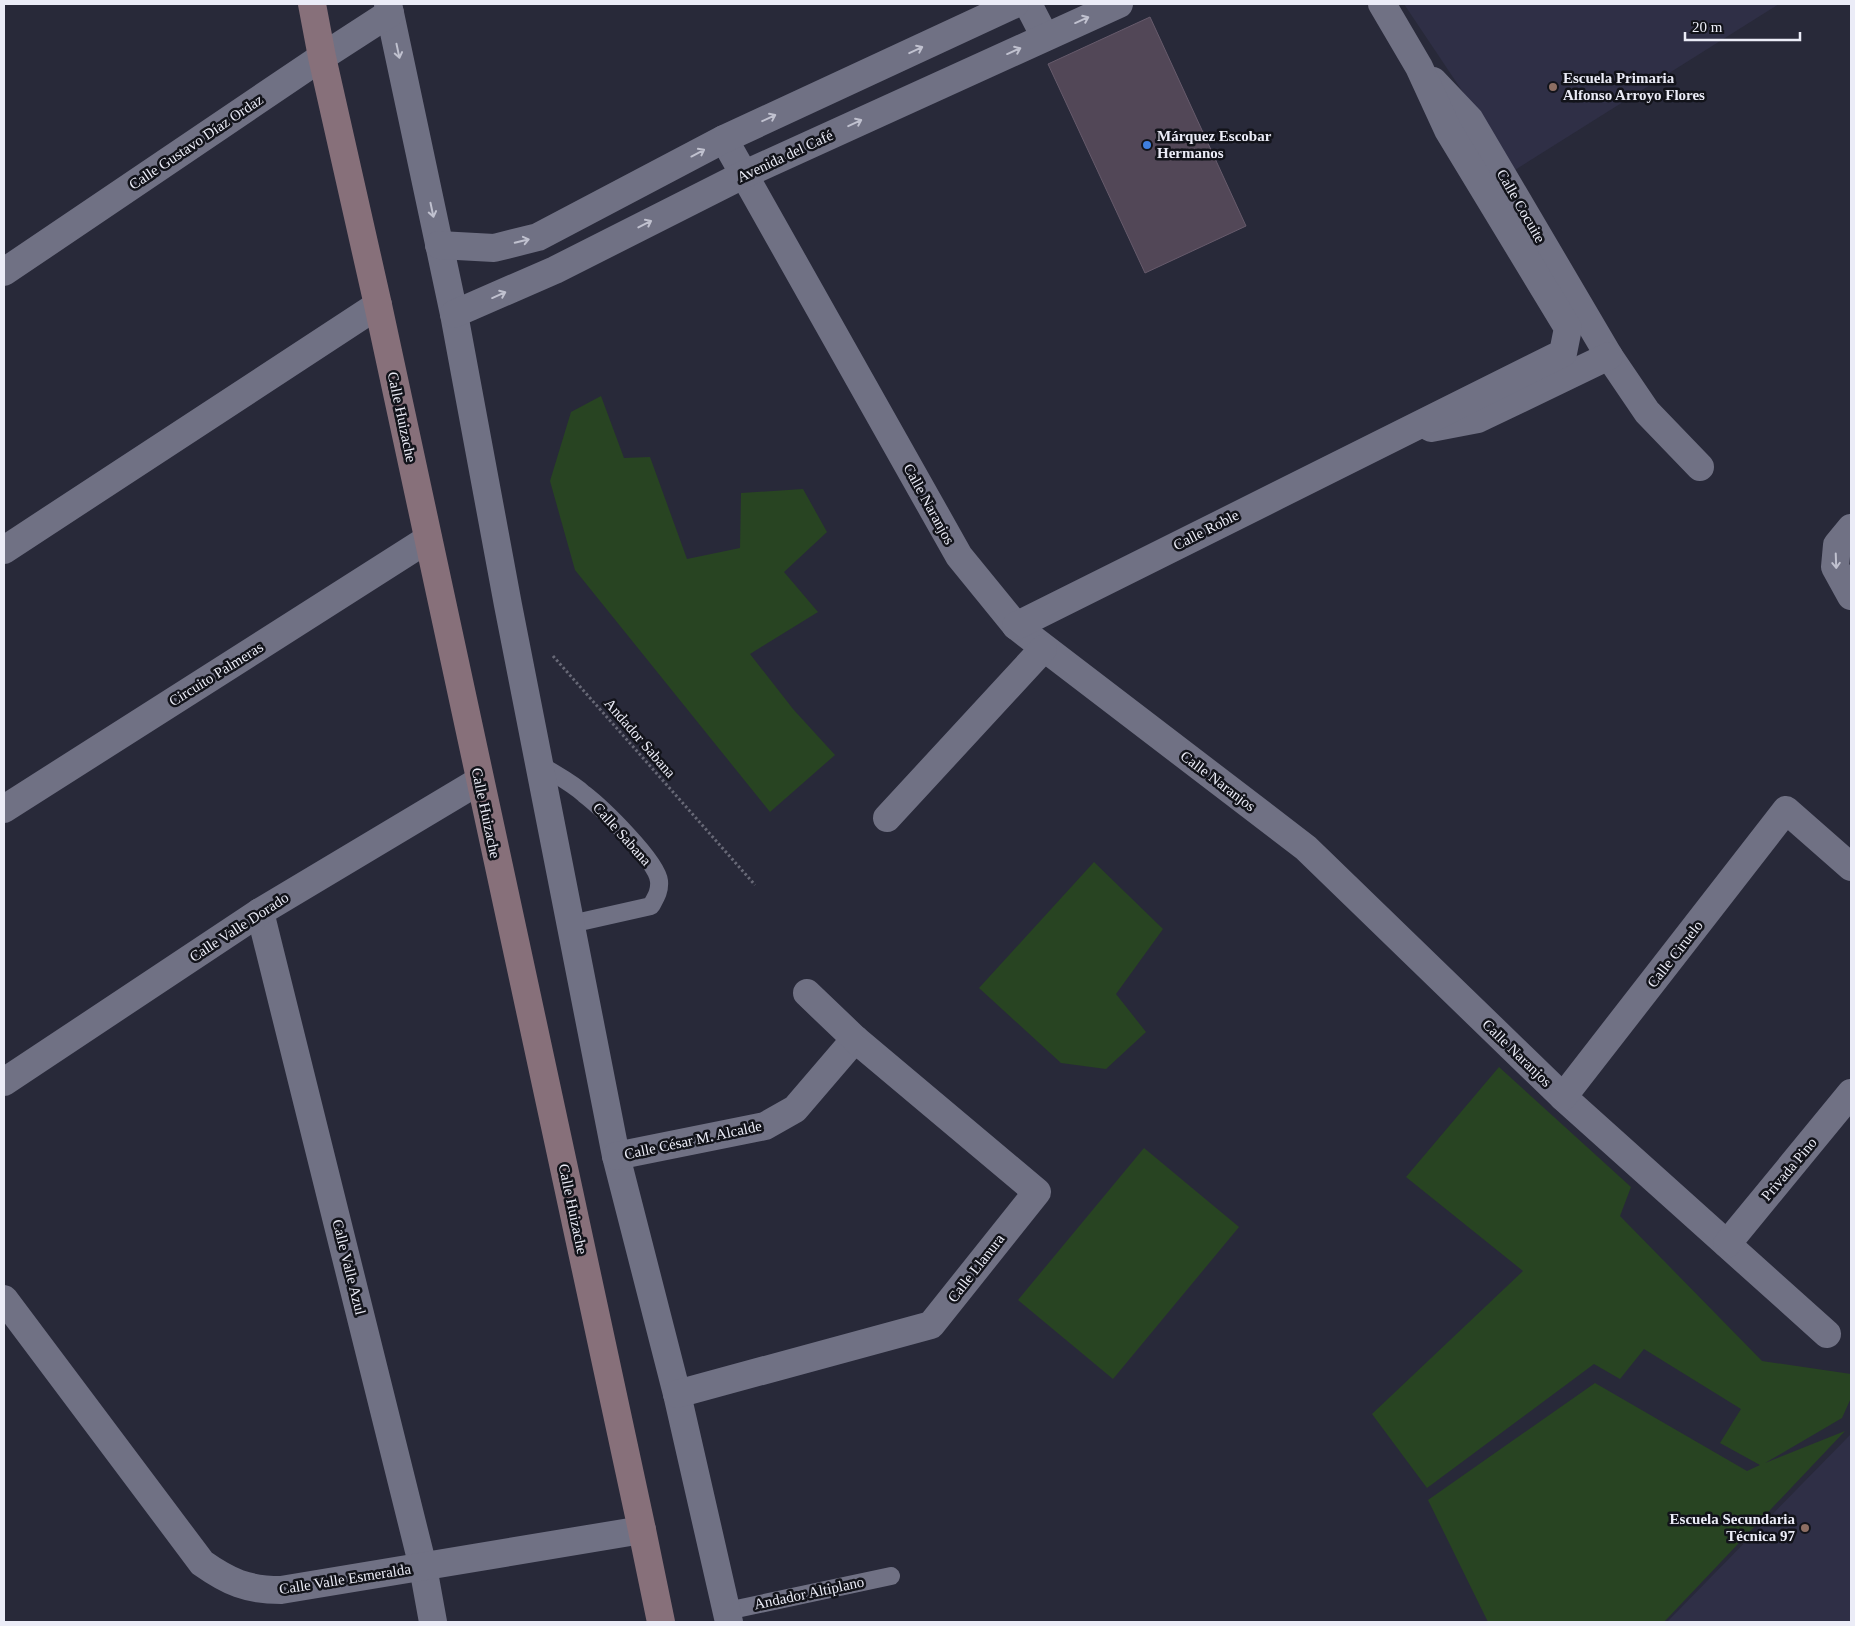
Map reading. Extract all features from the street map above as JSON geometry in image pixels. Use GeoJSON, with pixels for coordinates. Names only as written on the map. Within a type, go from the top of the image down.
{"type":"FeatureCollection","features":[{"type":"Feature","properties":{"kind":"main road","name":"Calle Huizache"},"geometry":{"type":"LineString","coordinates":[[312,4],[661,1622]]}},
{"type":"Feature","properties":{"kind":"street"},"geometry":{"type":"LineString","coordinates":[[439,245],[494,248],[538,237],[724,139],[1015,4]]}},
{"type":"Feature","properties":{"kind":"street"},"geometry":{"type":"LineString","coordinates":[[1028,4],[1045,37]]}},
{"type":"Feature","properties":{"kind":"street","name":"Avenida del Café"},"geometry":{"type":"LineString","coordinates":[[454,314],[555,270],[744,174],[1119,4]]}},
{"type":"Feature","properties":{"kind":"street","name":"Calle Cocuite"},"geometry":{"type":"LineString","coordinates":[[1382,4],[1418,67],[1448,130],[1568,328]]}},
{"type":"Feature","properties":{"kind":"street","name":"Calle Gustavo Díaz Ordaz"},"geometry":{"type":"LineString","coordinates":[[4,272],[322,57],[389,9]]}},
{"type":"Feature","properties":{"kind":"street"},"geometry":{"type":"LineString","coordinates":[[389,9],[454,314],[539,764],[616,1156],[677,1394],[728,1617]]}},
{"type":"Feature","properties":{"kind":"street","name":"Calle Cocuite"},"geometry":{"type":"LineString","coordinates":[[1418,67],[1470,120],[1609,356],[1647,412],[1700,467]]}},
{"type":"Feature","properties":{"kind":"street","name":"Calle Naranjos"},"geometry":{"type":"LineString","coordinates":[[724,139],[959,556],[1016,626],[1043,649],[1306,848],[1563,1097],[1827,1334]]}},
{"type":"Feature","properties":{"kind":"street"},"geometry":{"type":"LineString","coordinates":[[4,550],[378,305]]}},
{"type":"Feature","properties":{"kind":"street","name":"Calle Roble"},"geometry":{"type":"LineString","coordinates":[[1016,626],[1397,434],[1563,353],[1568,328]]}},
{"type":"Feature","properties":{"kind":"street","name":"Calle Roble"},"geometry":{"type":"LineString","coordinates":[[1397,434],[1478,418],[1609,356]]}},
{"type":"Feature","properties":{"kind":"street"},"geometry":{"type":"LineString","coordinates":[[1851,528],[1837,545],[1835,567],[1851,596]]}},
{"type":"Feature","properties":{"kind":"street","name":"Circuito Palmeras"},"geometry":{"type":"LineString","coordinates":[[4,809],[428,539]]}},
{"type":"Feature","properties":{"kind":"street"},"geometry":{"type":"LineString","coordinates":[[886,818],[1043,649]]}},
{"type":"Feature","properties":{"kind":"street","name":"Calle Valle Dorado"},"geometry":{"type":"LineString","coordinates":[[4,1082],[260,912],[479,781]]}},
{"type":"Feature","properties":{"kind":"street","name":"Calle Ciruelo"},"geometry":{"type":"LineString","coordinates":[[1563,1097],[1786,810],[1851,866]]}},
{"type":"Feature","properties":{"kind":"street","name":"Calle Valle Azul"},"geometry":{"type":"LineString","coordinates":[[260,912],[422,1567],[433,1622]]}},
{"type":"Feature","properties":{"kind":"street"},"geometry":{"type":"LineString","coordinates":[[807,993],[855,1039]]}},
{"type":"Feature","properties":{"kind":"street","name":"Calle César M. Alcalde"},"geometry":{"type":"LineString","coordinates":[[616,1156],[765,1126],[794,1109],[855,1039]]}},
{"type":"Feature","properties":{"kind":"street","name":"Calle Llanura"},"geometry":{"type":"LineString","coordinates":[[677,1394],[931,1325],[1037,1192],[855,1039]]}},
{"type":"Feature","properties":{"kind":"street","name":"Privada Pino"},"geometry":{"type":"LineString","coordinates":[[1726,1244],[1851,1093]]}},
{"type":"Feature","properties":{"kind":"street","name":"Calle Valle Esmeralda"},"geometry":{"type":"LineString","coordinates":[[4,1298],[202,1563],[238,1585],[259,1590],[281,1590],[642,1530]]}},
{"type":"Feature","properties":{"kind":"lane","name":"Calle Sabana"},"geometry":{"type":"LineString","coordinates":[[539,764],[584,793],[631,840],[650,862],[659,879],[658,894],[651,906],[570,924]]}},
{"type":"Feature","properties":{"kind":"lane","name":"Andador Altiplano"},"geometry":{"type":"LineString","coordinates":[[728,1617],[891,1576]]}},
{"type":"Feature","properties":{"kind":"path","name":"Andador Sabana"},"geometry":{"type":"LineString","coordinates":[[547,649],[755,885]]}},
{"type":"Feature","properties":{"kind":"shaded area","name":"Escuela Primaria Alfonso Arroyo Flores"},"geometry":{"type":"Polygon","coordinates":[[[1404,4],[1779,4],[1515,170],[1404,4]]]}},
{"type":"Feature","properties":{"kind":"shaded area","name":"Escuela Secundaria Técnica 97"},"geometry":{"type":"Polygon","coordinates":[[[1851,1434],[1851,1622],[1667,1622],[1851,1434]]]}},
{"type":"Feature","properties":{"kind":"green space"},"geometry":{"type":"Polygon","coordinates":[[[601,396],[624,458],[650,457],[687,559],[740,548],[741,493],[803,489],[827,532],[784,572],[818,612],[750,654],[793,709],[835,755],[770,812],[575,570],[550,481],[571,412],[601,396]]]}},
{"type":"Feature","properties":{"kind":"green space"},"geometry":{"type":"Polygon","coordinates":[[[1094,862],[1163,929],[1116,994],[1146,1032],[1106,1069],[1061,1063],[979,988],[1094,862]]]}},
{"type":"Feature","properties":{"kind":"green space"},"geometry":{"type":"Polygon","coordinates":[[[1499,1067],[1631,1187],[1620,1216],[1762,1361],[1851,1374],[1851,1398],[1842,1418],[1765,1463],[1845,1431],[1664,1622],[1488,1622],[1428,1500],[1595,1383],[1747,1471],[1760,1465],[1720,1443],[1741,1409],[1644,1349],[1620,1379],[1594,1364],[1427,1488],[1372,1414],[1523,1271],[1406,1177],[1499,1067]]]}},
{"type":"Feature","properties":{"kind":"green space"},"geometry":{"type":"Polygon","coordinates":[[[1144,1148],[1239,1227],[1113,1379],[1018,1300],[1144,1148]]]}},
{"type":"Feature","properties":{"kind":"building","name":"Márquez Escobar Hermanos"},"geometry":{"type":"Polygon","coordinates":[[[1150,17],[1246,226],[1145,273],[1048,64],[1150,17]]]}},
{"type":"Feature","properties":{"kind":"place","name":"Escuela Primaria Alfonso Arroyo Flores"},"geometry":{"type":"Point","coordinates":[1553,87]}},
{"type":"Feature","properties":{"kind":"place","name":"Márquez Escobar Hermanos"},"geometry":{"type":"Point","coordinates":[1147,145]}},
{"type":"Feature","properties":{"kind":"place","name":"Escuela Secundaria Técnica 97"},"geometry":{"type":"Point","coordinates":[1805,1528]}}]}
